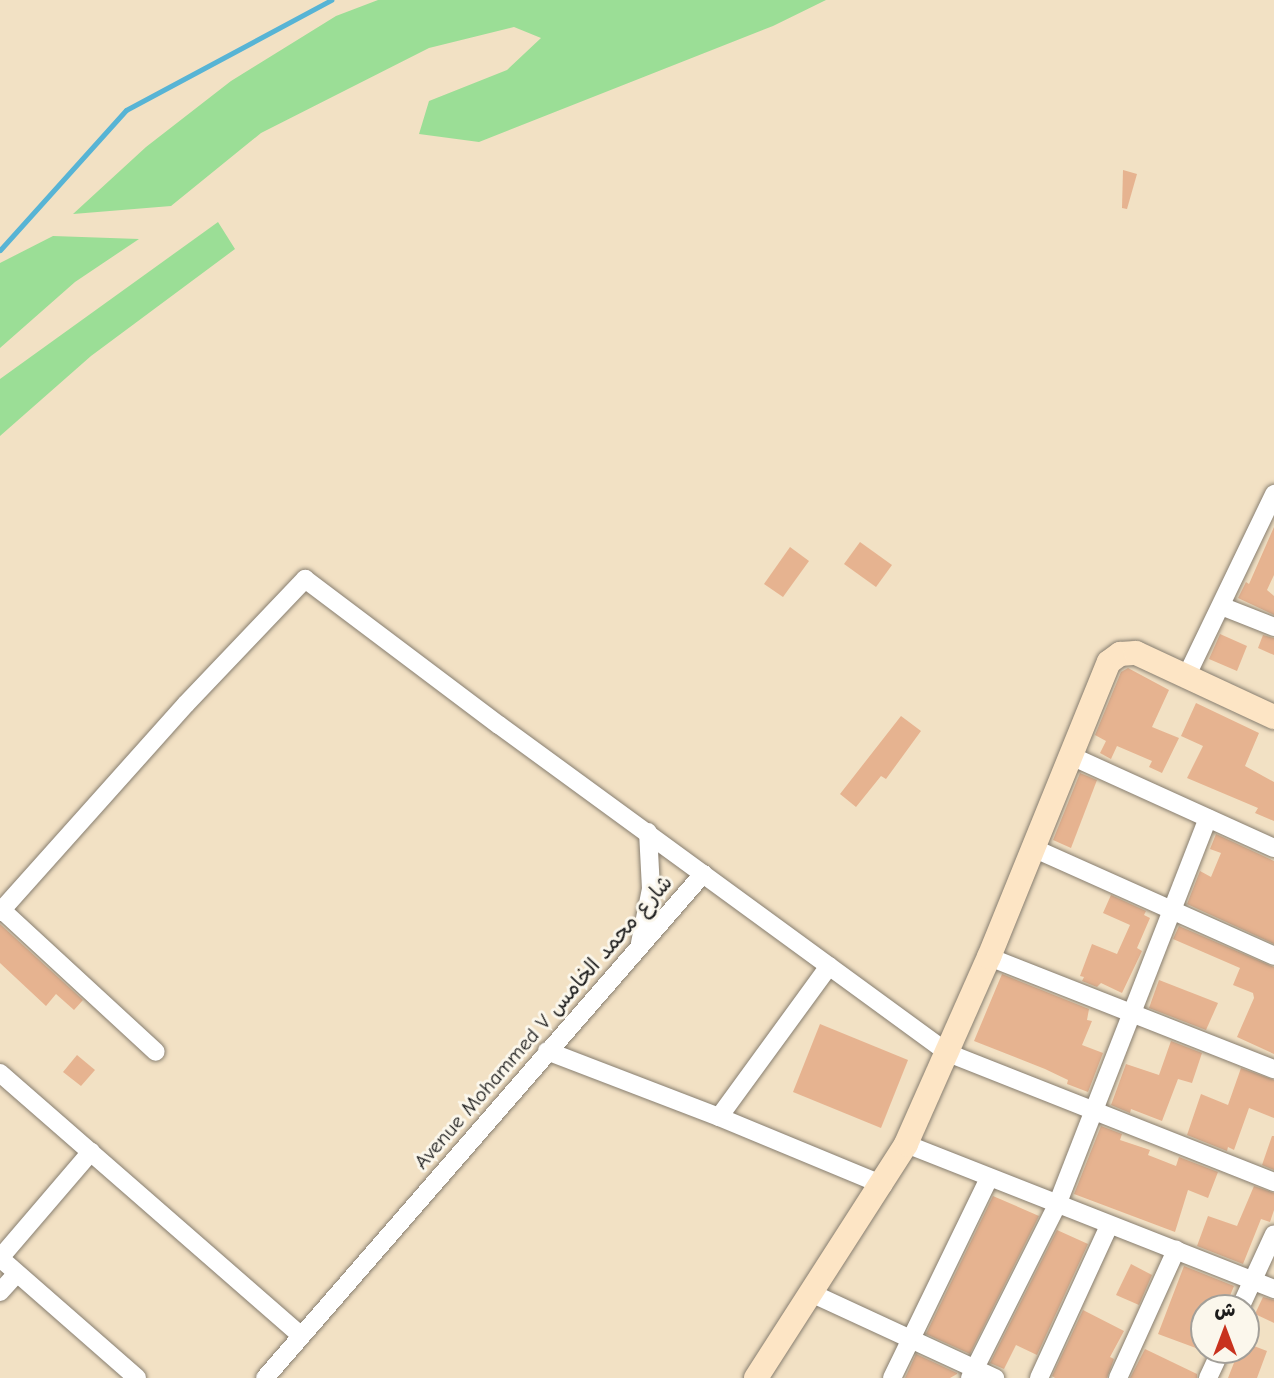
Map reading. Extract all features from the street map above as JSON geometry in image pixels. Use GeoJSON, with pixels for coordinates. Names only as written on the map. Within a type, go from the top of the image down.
{"type":"FeatureCollection","features":[{"type":"Feature","properties":{"kind":"street"},"geometry":{"type":"LineString","coordinates":[[1187,675],[1269,519],[1274,494]]}},
{"type":"Feature","properties":{"kind":"street"},"geometry":{"type":"LineString","coordinates":[[156,1052],[1,911],[186,704],[305,579],[703,874]]}},
{"type":"Feature","properties":{"kind":"street"},"geometry":{"type":"LineString","coordinates":[[1221,606],[1274,628]]}},
{"type":"Feature","properties":{"kind":"street"},"geometry":{"type":"LineString","coordinates":[[756,1378],[883,1185],[906,1144],[989,957],[1105,668],[1114,657],[1136,653],[1274,717]]}},
{"type":"Feature","properties":{"kind":"street"},"geometry":{"type":"LineString","coordinates":[[1069,755],[1274,848]]}},
{"type":"Feature","properties":{"kind":"street"},"geometry":{"type":"LineString","coordinates":[[972,1373],[1057,1205],[1209,818]]}},
{"type":"Feature","properties":{"kind":"street"},"geometry":{"type":"LineString","coordinates":[[639,945],[651,889],[648,832]]}},
{"type":"Feature","properties":{"kind":"street"},"geometry":{"type":"LineString","coordinates":[[1033,848],[1274,956]]}},
{"type":"Feature","properties":{"kind":"street","name":"Avenue Mohammed V شارع محمد الخامس"},"geometry":{"type":"LineString","coordinates":[[265,1378],[703,874],[948,1053],[1274,1182]]}},
{"type":"Feature","properties":{"kind":"street"},"geometry":{"type":"LineString","coordinates":[[989,957],[1274,1069]]}},
{"type":"Feature","properties":{"kind":"street"},"geometry":{"type":"LineString","coordinates":[[719,1117],[829,966]]}},
{"type":"Feature","properties":{"kind":"street"},"geometry":{"type":"LineString","coordinates":[[547,1051],[719,1117],[883,1185]]}},
{"type":"Feature","properties":{"kind":"street"},"geometry":{"type":"LineString","coordinates":[[0,1073],[302,1336]]}},
{"type":"Feature","properties":{"kind":"street"},"geometry":{"type":"LineString","coordinates":[[906,1144],[1274,1289]]}},
{"type":"Feature","properties":{"kind":"street"},"geometry":{"type":"LineString","coordinates":[[91,1152],[0,1258],[137,1378]]}},
{"type":"Feature","properties":{"kind":"street"},"geometry":{"type":"LineString","coordinates":[[892,1378],[989,1178]]}},
{"type":"Feature","properties":{"kind":"street"},"geometry":{"type":"LineString","coordinates":[[1039,1378],[1110,1226]]}},
{"type":"Feature","properties":{"kind":"street"},"geometry":{"type":"LineString","coordinates":[[1246,1294],[1274,1234]]}},
{"type":"Feature","properties":{"kind":"street"},"geometry":{"type":"LineString","coordinates":[[1118,1378],[1176,1250]]}},
{"type":"Feature","properties":{"kind":"street"},"geometry":{"type":"LineString","coordinates":[[0,1292],[17,1273]]}},
{"type":"Feature","properties":{"kind":"street"},"geometry":{"type":"LineString","coordinates":[[811,1293],[912,1340],[972,1373],[995,1378]]}},
{"type":"Feature","properties":{"kind":"green space"},"geometry":{"type":"Polygon","coordinates":[[[378,0],[826,0],[773,26],[479,142],[419,134],[429,101],[507,70],[541,38],[514,27],[429,48],[261,133],[171,206],[73,214],[146,147],[231,81],[336,16],[378,0]]]}},
{"type":"Feature","properties":{"kind":"green space"},"geometry":{"type":"Polygon","coordinates":[[[218,222],[235,249],[91,356],[0,436],[0,379],[218,222]]]}},
{"type":"Feature","properties":{"kind":"green space"},"geometry":{"type":"Polygon","coordinates":[[[53,236],[139,239],[75,282],[0,348],[0,263],[53,236]]]}},
{"type":"Feature","properties":{"kind":"building"},"geometry":{"type":"Polygon","coordinates":[[[1123,170],[1137,174],[1127,209],[1122,208],[1123,170]]]}},
{"type":"Feature","properties":{"kind":"building"},"geometry":{"type":"Polygon","coordinates":[[[1274,527],[1274,575],[1267,590],[1274,596],[1274,615],[1238,598],[1246,582],[1249,584],[1274,527]]]}},
{"type":"Feature","properties":{"kind":"building"},"geometry":{"type":"Polygon","coordinates":[[[860,542],[892,565],[876,587],[844,564],[860,542]]]}},
{"type":"Feature","properties":{"kind":"building"},"geometry":{"type":"Polygon","coordinates":[[[790,547],[809,561],[783,597],[764,584],[790,547]]]}},
{"type":"Feature","properties":{"kind":"building"},"geometry":{"type":"Polygon","coordinates":[[[1220,634],[1247,646],[1237,671],[1209,659],[1220,634]]]}},
{"type":"Feature","properties":{"kind":"building"},"geometry":{"type":"Polygon","coordinates":[[[1263,635],[1274,638],[1274,655],[1258,648],[1263,635]]]}},
{"type":"Feature","properties":{"kind":"building"},"geometry":{"type":"Polygon","coordinates":[[[1128,668],[1169,690],[1152,727],[1179,738],[1162,773],[1149,767],[1152,761],[1117,746],[1111,759],[1100,753],[1106,741],[1095,735],[1121,672],[1128,668]]]}},
{"type":"Feature","properties":{"kind":"building"},"geometry":{"type":"Polygon","coordinates":[[[1196,703],[1259,733],[1245,766],[1274,782],[1274,821],[1255,813],[1258,808],[1187,778],[1203,746],[1181,736],[1196,703]]]}},
{"type":"Feature","properties":{"kind":"building"},"geometry":{"type":"Polygon","coordinates":[[[901,716],[921,731],[886,779],[881,776],[856,807],[840,794],[901,716]]]}},
{"type":"Feature","properties":{"kind":"building"},"geometry":{"type":"Polygon","coordinates":[[[1080,773],[1097,780],[1071,848],[1053,840],[1080,773]]]}},
{"type":"Feature","properties":{"kind":"building"},"geometry":{"type":"Polygon","coordinates":[[[1216,834],[1274,861],[1274,944],[1187,904],[1200,871],[1211,877],[1221,853],[1210,849],[1216,834]]]}},
{"type":"Feature","properties":{"kind":"building"},"geometry":{"type":"Polygon","coordinates":[[[1111,895],[1146,911],[1144,915],[1150,918],[1137,948],[1142,951],[1122,993],[1101,983],[1097,987],[1082,981],[1084,977],[1080,976],[1092,944],[1117,954],[1130,925],[1103,913],[1111,895]]]}},
{"type":"Feature","properties":{"kind":"building"},"geometry":{"type":"Polygon","coordinates":[[[0,924],[83,1000],[74,1010],[56,994],[46,1006],[0,963],[0,924]]]}},
{"type":"Feature","properties":{"kind":"building"},"geometry":{"type":"Polygon","coordinates":[[[1179,926],[1274,967],[1274,1054],[1237,1037],[1254,998],[1253,993],[1233,985],[1240,968],[1173,939],[1179,926]]]}},
{"type":"Feature","properties":{"kind":"building"},"geometry":{"type":"Polygon","coordinates":[[[1002,974],[1089,1009],[1087,1020],[1092,1021],[1082,1045],[1103,1053],[1088,1092],[1067,1084],[1068,1080],[1045,1069],[974,1041],[1002,974]]]}},
{"type":"Feature","properties":{"kind":"building"},"geometry":{"type":"Polygon","coordinates":[[[1159,980],[1218,1003],[1206,1030],[1149,1008],[1159,980]]]}},
{"type":"Feature","properties":{"kind":"building"},"geometry":{"type":"Polygon","coordinates":[[[820,1024],[908,1060],[881,1128],[793,1092],[820,1024]]]}},
{"type":"Feature","properties":{"kind":"building"},"geometry":{"type":"Polygon","coordinates":[[[1171,1041],[1202,1053],[1192,1083],[1178,1079],[1162,1121],[1131,1109],[1130,1113],[1111,1105],[1126,1064],[1159,1075],[1171,1041]]]}},
{"type":"Feature","properties":{"kind":"building"},"geometry":{"type":"Polygon","coordinates":[[[77,1055],[95,1070],[81,1086],[63,1072],[77,1055]]]}},
{"type":"Feature","properties":{"kind":"building"},"geometry":{"type":"Polygon","coordinates":[[[1241,1068],[1274,1080],[1274,1118],[1249,1108],[1234,1150],[1228,1147],[1227,1151],[1187,1135],[1201,1094],[1228,1105],[1241,1068]]]}},
{"type":"Feature","properties":{"kind":"building"},"geometry":{"type":"Polygon","coordinates":[[[1101,1126],[1122,1134],[1120,1140],[1150,1150],[1148,1155],[1176,1166],[1179,1157],[1218,1172],[1208,1198],[1188,1190],[1175,1232],[1074,1194],[1101,1126]]]}},
{"type":"Feature","properties":{"kind":"building"},"geometry":{"type":"Polygon","coordinates":[[[1274,1136],[1274,1170],[1262,1165],[1274,1136]]]}},
{"type":"Feature","properties":{"kind":"building"},"geometry":{"type":"Polygon","coordinates":[[[1254,1186],[1274,1193],[1274,1210],[1270,1222],[1261,1219],[1243,1264],[1197,1246],[1208,1216],[1237,1226],[1254,1186]]]}},
{"type":"Feature","properties":{"kind":"building"},"geometry":{"type":"Polygon","coordinates":[[[993,1196],[1039,1216],[970,1354],[926,1334],[993,1196]]]}},
{"type":"Feature","properties":{"kind":"building"},"geometry":{"type":"Polygon","coordinates":[[[1057,1230],[1088,1244],[1037,1355],[1016,1345],[1004,1369],[990,1363],[1057,1230]]]}},
{"type":"Feature","properties":{"kind":"building"},"geometry":{"type":"Polygon","coordinates":[[[1131,1264],[1152,1275],[1139,1305],[1116,1295],[1131,1264]]]}},
{"type":"Feature","properties":{"kind":"building"},"geometry":{"type":"Polygon","coordinates":[[[1184,1266],[1234,1286],[1231,1294],[1190,1294],[1190,1346],[1158,1334],[1184,1266]]]}},
{"type":"Feature","properties":{"kind":"building"},"geometry":{"type":"Polygon","coordinates":[[[1263,1297],[1274,1300],[1274,1323],[1260,1316],[1263,1297]]]}},
{"type":"Feature","properties":{"kind":"building"},"geometry":{"type":"Polygon","coordinates":[[[1083,1310],[1124,1331],[1110,1357],[1114,1359],[1107,1378],[1055,1378],[1052,1376],[1083,1310]]]}},
{"type":"Feature","properties":{"kind":"building"},"geometry":{"type":"Polygon","coordinates":[[[1260,1348],[1267,1351],[1257,1378],[1228,1378],[1234,1364],[1260,1364],[1260,1348]]]}},
{"type":"Feature","properties":{"kind":"building"},"geometry":{"type":"Polygon","coordinates":[[[1145,1349],[1197,1374],[1197,1378],[1130,1378],[1145,1349]]]}},
{"type":"Feature","properties":{"kind":"building"},"geometry":{"type":"Polygon","coordinates":[[[916,1354],[957,1374],[950,1378],[905,1378],[916,1354]]]}},
{"type":"Feature","properties":{"kind":"waterway"},"geometry":{"type":"LineString","coordinates":[[0,250],[126,110],[331,0]]}}]}
